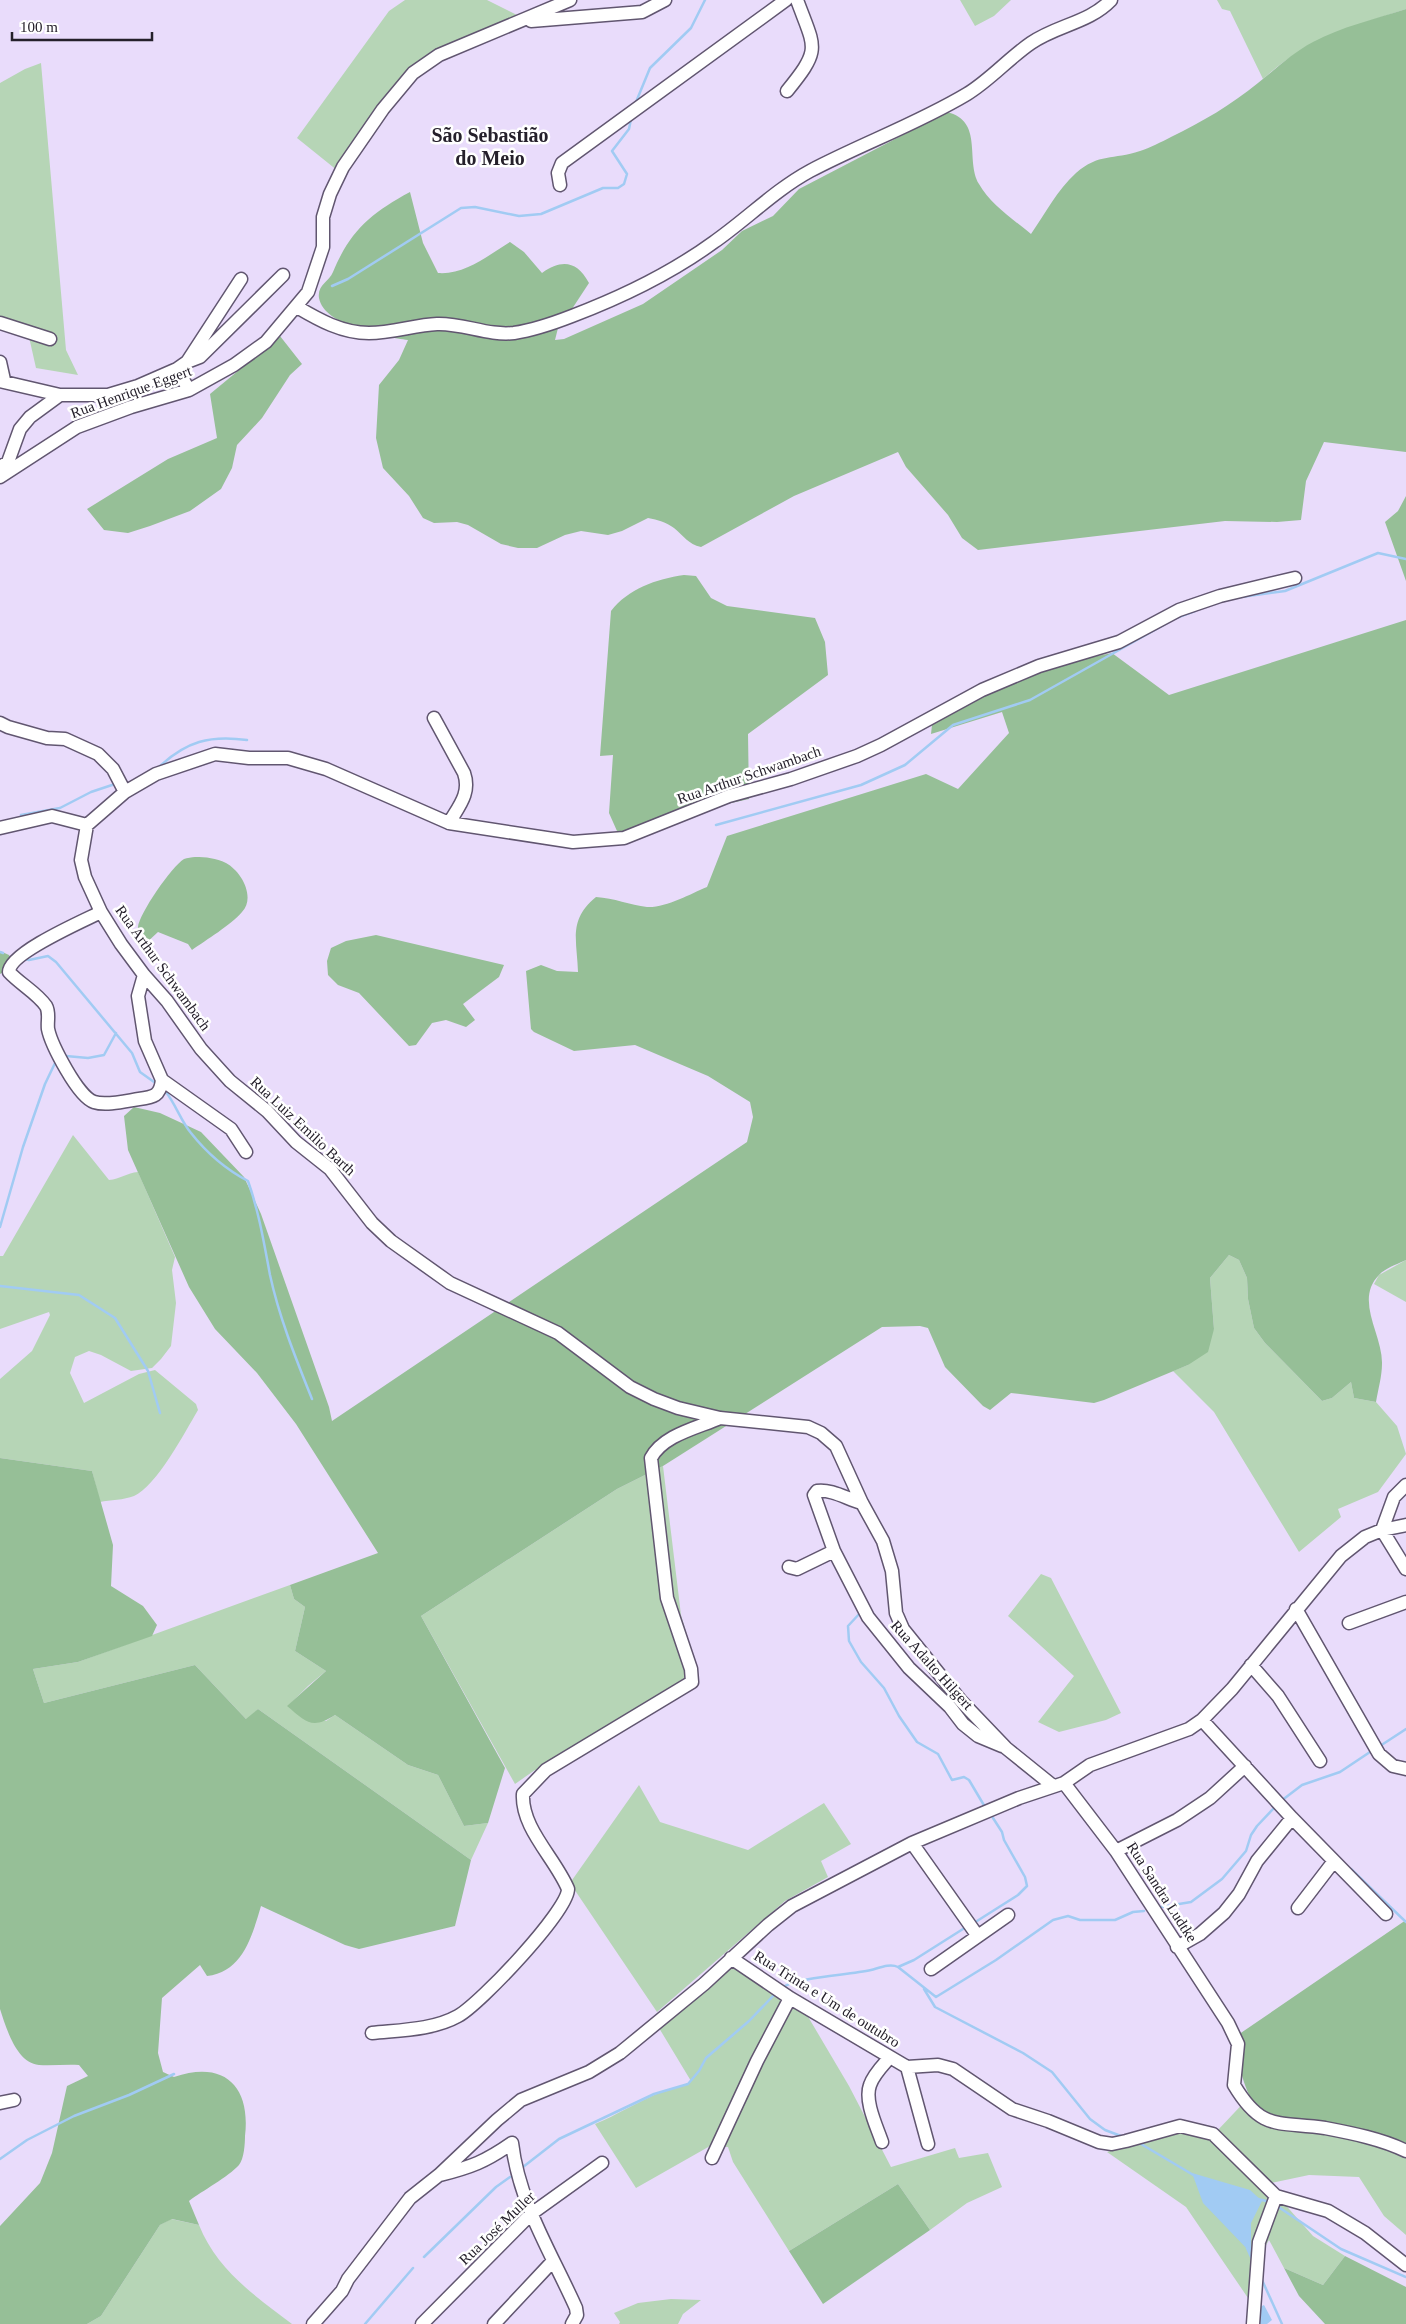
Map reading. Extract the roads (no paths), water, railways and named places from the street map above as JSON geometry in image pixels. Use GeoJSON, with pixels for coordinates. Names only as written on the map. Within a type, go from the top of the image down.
{"type":"FeatureCollection","features":[{"type":"Feature","properties":{"kind":"street","name":"Rua Henrique Eggert"},"geometry":{"type":"LineString","coordinates":[[0,477],[77,427],[131,406],[189,390],[234,365],[266,342],[308,292],[316,272],[322,247],[323,217],[330,194],[343,168],[383,109],[413,73],[439,55],[570,0]]}},
{"type":"Feature","properties":{"kind":"street"},"geometry":{"type":"LineString","coordinates":[[518,22],[642,12],[665,0]]}},
{"type":"Feature","properties":{"kind":"street"},"geometry":{"type":"LineString","coordinates":[[560,185],[558,173],[562,162],[786,0]]}},
{"type":"Feature","properties":{"kind":"street"},"geometry":{"type":"LineString","coordinates":[[787,91],[804,70],[812,56],[814,46],[797,0]]}},
{"type":"Feature","properties":{"kind":"street"},"geometry":{"type":"LineString","coordinates":[[297,307],[320,321],[346,330],[369,333],[451,323],[474,330],[514,333],[575,315],[654,280],[716,241],[777,193],[810,172],[937,112],[970,92],[1031,43],[1057,28],[1088,18],[1111,0]]}},
{"type":"Feature","properties":{"kind":"street"},"geometry":{"type":"LineString","coordinates":[[0,362],[2,381],[60,395],[108,395],[138,386],[200,356],[283,275]]}},
{"type":"Feature","properties":{"kind":"street"},"geometry":{"type":"LineString","coordinates":[[182,365],[241,279]]}},
{"type":"Feature","properties":{"kind":"street"},"geometry":{"type":"LineString","coordinates":[[0,323],[50,339]]}},
{"type":"Feature","properties":{"kind":"street"},"geometry":{"type":"LineString","coordinates":[[182,365],[189,390]]}},
{"type":"Feature","properties":{"kind":"street"},"geometry":{"type":"LineString","coordinates":[[0,467],[8,462],[20,429],[30,417],[60,395]]}},
{"type":"Feature","properties":{"kind":"street","name":"Rua Arthur Schwambach"},"geometry":{"type":"LineString","coordinates":[[201,1049],[167,1001],[144,975],[101,912],[85,877],[81,860],[87,825],[125,792],[156,774],[216,754],[249,758],[288,758],[326,769],[449,822],[573,842],[624,838],[728,796],[790,779],[857,756],[881,746],[982,690],[1039,666],[1119,642],[1179,610],[1220,596],[1295,578]]}},
{"type":"Feature","properties":{"kind":"street"},"geometry":{"type":"LineString","coordinates":[[434,718],[468,782],[467,792],[449,822]]}},
{"type":"Feature","properties":{"kind":"street"},"geometry":{"type":"LineString","coordinates":[[0,723],[8,728],[47,738],[65,739],[98,754],[113,769],[125,792]]}},
{"type":"Feature","properties":{"kind":"street"},"geometry":{"type":"LineString","coordinates":[[0,828],[52,816],[87,825]]}},
{"type":"Feature","properties":{"kind":"street"},"geometry":{"type":"LineString","coordinates":[[101,912],[40,943],[12,963],[9,972],[39,998],[47,1008],[48,1028],[72,1081],[87,1099],[95,1103],[153,1098],[161,1090],[162,1080],[145,1041],[138,996],[144,975]]}},
{"type":"Feature","properties":{"kind":"street","name":"Rua Luiz Emilio Barth"},"geometry":{"type":"LineString","coordinates":[[201,1049],[230,1081],[267,1111],[301,1147],[330,1170],[372,1223],[391,1241],[450,1283],[558,1332],[630,1387],[654,1399],[678,1408],[720,1418],[808,1426],[821,1433],[836,1446],[862,1503],[888,1552],[892,1570],[896,1613],[903,1629],[941,1678],[1006,1748],[1058,1784]]}},
{"type":"Feature","properties":{"kind":"street"},"geometry":{"type":"LineString","coordinates":[[162,1080],[231,1129],[246,1152]]}},
{"type":"Feature","properties":{"kind":"street"},"geometry":{"type":"LineString","coordinates":[[372,2033],[417,2028],[458,2016],[489,1990],[539,1935],[565,1900],[568,1889],[530,1825],[522,1803],[523,1794],[546,1770],[692,1682],[692,1669],[667,1598],[651,1458],[656,1449],[665,1441],[720,1418]]}},
{"type":"Feature","properties":{"kind":"street"},"geometry":{"type":"LineString","coordinates":[[1382,1530],[1394,1497],[1406,1485]]}},
{"type":"Feature","properties":{"kind":"street","name":"Rua Adalto Hilgert"},"geometry":{"type":"LineString","coordinates":[[862,1503],[843,1498],[830,1491],[817,1491],[814,1495],[834,1550],[868,1617],[909,1668],[950,1707],[963,1724],[978,1736],[1006,1748]]}},
{"type":"Feature","properties":{"kind":"street"},"geometry":{"type":"LineString","coordinates":[[313,2324],[342,2291],[348,2279],[410,2198],[439,2175],[497,2120],[522,2100],[589,2072],[620,2053],[704,1984],[731,1958],[792,1906],[912,1843],[1058,1784],[1090,1765],[1189,1729],[1202,1720],[1251,1665],[1341,1556],[1365,1537],[1382,1530],[1406,1525]]}},
{"type":"Feature","properties":{"kind":"street"},"geometry":{"type":"LineString","coordinates":[[1382,1530],[1406,1569]]}},
{"type":"Feature","properties":{"kind":"street"},"geometry":{"type":"LineString","coordinates":[[788,1567],[797,1569],[834,1550]]}},
{"type":"Feature","properties":{"kind":"street"},"geometry":{"type":"LineString","coordinates":[[1349,1623],[1406,1602]]}},
{"type":"Feature","properties":{"kind":"street"},"geometry":{"type":"LineString","coordinates":[[1296,1609],[1379,1754],[1393,1766],[1406,1769]]}},
{"type":"Feature","properties":{"kind":"street"},"geometry":{"type":"LineString","coordinates":[[1251,1665],[1278,1696],[1320,1761]]}},
{"type":"Feature","properties":{"kind":"street"},"geometry":{"type":"LineString","coordinates":[[1202,1720],[1292,1818],[1386,1914]]}},
{"type":"Feature","properties":{"kind":"street"},"geometry":{"type":"LineString","coordinates":[[1116,1851],[1177,1820],[1210,1798],[1245,1766]]}},
{"type":"Feature","properties":{"kind":"street","name":"Rua Sandra Ludtke"},"geometry":{"type":"LineString","coordinates":[[1058,1784],[1116,1851],[1228,2023],[1238,2044],[1234,2085],[1250,2108],[1263,2118],[1280,2125],[1324,2128],[1363,2136],[1406,2151]]}},
{"type":"Feature","properties":{"kind":"street"},"geometry":{"type":"LineString","coordinates":[[1177,1947],[1200,1934],[1224,1914],[1239,1894],[1257,1861],[1292,1818]]}},
{"type":"Feature","properties":{"kind":"street"},"geometry":{"type":"LineString","coordinates":[[912,1843],[977,1935]]}},
{"type":"Feature","properties":{"kind":"street"},"geometry":{"type":"LineString","coordinates":[[1298,1908],[1334,1861]]}},
{"type":"Feature","properties":{"kind":"street"},"geometry":{"type":"LineString","coordinates":[[931,1969],[1008,1915]]}},
{"type":"Feature","properties":{"kind":"street","name":"Rua Trinta e Um de outubro"},"geometry":{"type":"LineString","coordinates":[[731,1958],[790,1998],[907,2067],[938,2065],[953,2069],[1012,2109],[1048,2121],[1099,2142],[1112,2144],[1180,2126],[1213,2134],[1276,2196]]}},
{"type":"Feature","properties":{"kind":"street"},"geometry":{"type":"LineString","coordinates":[[712,2158],[790,1998]]}},
{"type":"Feature","properties":{"kind":"street"},"geometry":{"type":"LineString","coordinates":[[882,2142],[871,2106],[869,2088],[872,2080],[890,2057]]}},
{"type":"Feature","properties":{"kind":"street"},"geometry":{"type":"LineString","coordinates":[[907,2067],[928,2144]]}},
{"type":"Feature","properties":{"kind":"street"},"geometry":{"type":"LineString","coordinates":[[0,2103],[14,2100]]}},
{"type":"Feature","properties":{"kind":"street"},"geometry":{"type":"LineString","coordinates":[[439,2175],[471,2167],[488,2160],[512,2143],[515,2168],[531,2214],[576,2308],[577,2315],[572,2324]]}},
{"type":"Feature","properties":{"kind":"street","name":"Rua José Muller"},"geometry":{"type":"LineString","coordinates":[[422,2324],[531,2214],[602,2163]]}},
{"type":"Feature","properties":{"kind":"street"},"geometry":{"type":"LineString","coordinates":[[1253,2324],[1259,2242],[1276,2196],[1328,2211],[1365,2233],[1406,2265]]}},
{"type":"Feature","properties":{"kind":"street"},"geometry":{"type":"LineString","coordinates":[[494,2324],[553,2261]]}},
{"type":"Feature","properties":{"kind":"water"},"geometry":{"type":"Polygon","coordinates":[[[1192,2173],[1250,2190],[1262,2201],[1251,2223],[1251,2253],[1203,2203],[1192,2173]]]}},
{"type":"Feature","properties":{"kind":"water"},"geometry":{"type":"Polygon","coordinates":[[[1264,2305],[1272,2320],[1267,2324],[1260,2324],[1256,2309],[1264,2305]]]}},
{"type":"Feature","properties":{"kind":"waterway"},"geometry":{"type":"LineString","coordinates":[[636,102],[650,68],[691,28],[705,0]]}},
{"type":"Feature","properties":{"kind":"waterway"},"geometry":{"type":"LineString","coordinates":[[332,286],[348,279],[461,208],[475,207],[519,216],[541,214],[603,188],[618,188],[624,184],[627,174],[612,151],[629,129],[631,119]]}},
{"type":"Feature","properties":{"kind":"waterway"},"geometry":{"type":"LineString","coordinates":[[1241,597],[1285,591],[1378,553],[1406,559]]}},
{"type":"Feature","properties":{"kind":"waterway"},"geometry":{"type":"LineString","coordinates":[[716,825],[861,785],[905,765],[953,725],[1030,700],[1176,618],[1195,611]]}},
{"type":"Feature","properties":{"kind":"waterway"},"geometry":{"type":"LineString","coordinates":[[158,768],[179,752],[199,742],[221,738],[247,740]]}},
{"type":"Feature","properties":{"kind":"waterway"},"geometry":{"type":"LineString","coordinates":[[21,815],[60,808],[91,792],[112,785]]}},
{"type":"Feature","properties":{"kind":"waterway"},"geometry":{"type":"LineString","coordinates":[[25,959],[29,960],[48,956],[56,962],[132,1053],[140,1072],[154,1082]]}},
{"type":"Feature","properties":{"kind":"waterway"},"geometry":{"type":"LineString","coordinates":[[66,1056],[88,1058],[104,1055],[116,1033]]}},
{"type":"Feature","properties":{"kind":"waterway"},"geometry":{"type":"LineString","coordinates":[[0,1227],[23,1147],[45,1084],[56,1061]]}},
{"type":"Feature","properties":{"kind":"waterway"},"geometry":{"type":"LineString","coordinates":[[166,1092],[187,1128],[197,1140],[210,1154],[248,1181],[258,1216],[278,1306],[312,1399]]}},
{"type":"Feature","properties":{"kind":"waterway"},"geometry":{"type":"LineString","coordinates":[[0,1286],[79,1295],[115,1318],[148,1371],[160,1413]]}},
{"type":"Feature","properties":{"kind":"waterway"},"geometry":{"type":"LineString","coordinates":[[861,1612],[848,1626],[849,1641],[861,1662],[884,1688],[899,1716],[917,1742],[938,1754],[952,1780],[964,1777],[969,1780],[985,1807]]}},
{"type":"Feature","properties":{"kind":"waterway"},"geometry":{"type":"LineString","coordinates":[[1380,1746],[1406,1729]]}},
{"type":"Feature","properties":{"kind":"waterway"},"geometry":{"type":"LineString","coordinates":[[1281,1801],[1302,1785],[1340,1772],[1373,1750]]}},
{"type":"Feature","properties":{"kind":"waterway"},"geometry":{"type":"LineString","coordinates":[[1161,1907],[1191,1902],[1222,1879],[1246,1851],[1251,1835],[1257,1826],[1275,1807]]}},
{"type":"Feature","properties":{"kind":"waterway"},"geometry":{"type":"LineString","coordinates":[[977,1921],[1018,1895],[1027,1886],[1025,1877],[993,1818]]}},
{"type":"Feature","properties":{"kind":"waterway"},"geometry":{"type":"LineString","coordinates":[[1351,1869],[1406,1922]]}},
{"type":"Feature","properties":{"kind":"waterway"},"geometry":{"type":"LineString","coordinates":[[898,1967],[936,1997],[996,1960],[1053,1920],[1068,1916],[1080,1920],[1115,1920],[1133,1912],[1144,1911]]}},
{"type":"Feature","properties":{"kind":"waterway"},"geometry":{"type":"LineString","coordinates":[[785,1986],[802,1980],[862,1972],[884,1966],[898,1967],[914,1960],[963,1929]]}},
{"type":"Feature","properties":{"kind":"waterway"},"geometry":{"type":"LineString","coordinates":[[924,1989],[935,2007],[1023,2053],[1052,2072],[1090,2119],[1105,2130],[1121,2136]]}},
{"type":"Feature","properties":{"kind":"waterway"},"geometry":{"type":"LineString","coordinates":[[523,2167],[559,2139],[654,2094],[688,2084],[699,2071],[706,2058],[749,2021],[773,1996]]}},
{"type":"Feature","properties":{"kind":"waterway"},"geometry":{"type":"LineString","coordinates":[[0,2159],[27,2140],[74,2116],[129,2095],[174,2074]]}},
{"type":"Feature","properties":{"kind":"waterway"},"geometry":{"type":"LineString","coordinates":[[1141,2144],[1195,2176]]}},
{"type":"Feature","properties":{"kind":"waterway"},"geometry":{"type":"LineString","coordinates":[[424,2257],[496,2187],[510,2177]]}},
{"type":"Feature","properties":{"kind":"waterway"},"geometry":{"type":"LineString","coordinates":[[1258,2199],[1270,2202]]}},
{"type":"Feature","properties":{"kind":"waterway"},"geometry":{"type":"LineString","coordinates":[[1277,2206],[1341,2249],[1406,2277]]}},
{"type":"Feature","properties":{"kind":"waterway"},"geometry":{"type":"LineString","coordinates":[[1247,2248],[1252,2259]]}},
{"type":"Feature","properties":{"kind":"waterway"},"geometry":{"type":"LineString","coordinates":[[365,2324],[413,2268]]}},
{"type":"Feature","properties":{"kind":"waterway"},"geometry":{"type":"LineString","coordinates":[[1262,2280],[1282,2324]]}},
{"type":"Feature","properties":{"kind":"district","name":"São Sebastião do Meio"},"geometry":{"type":"Point","coordinates":[490,146]}}]}
